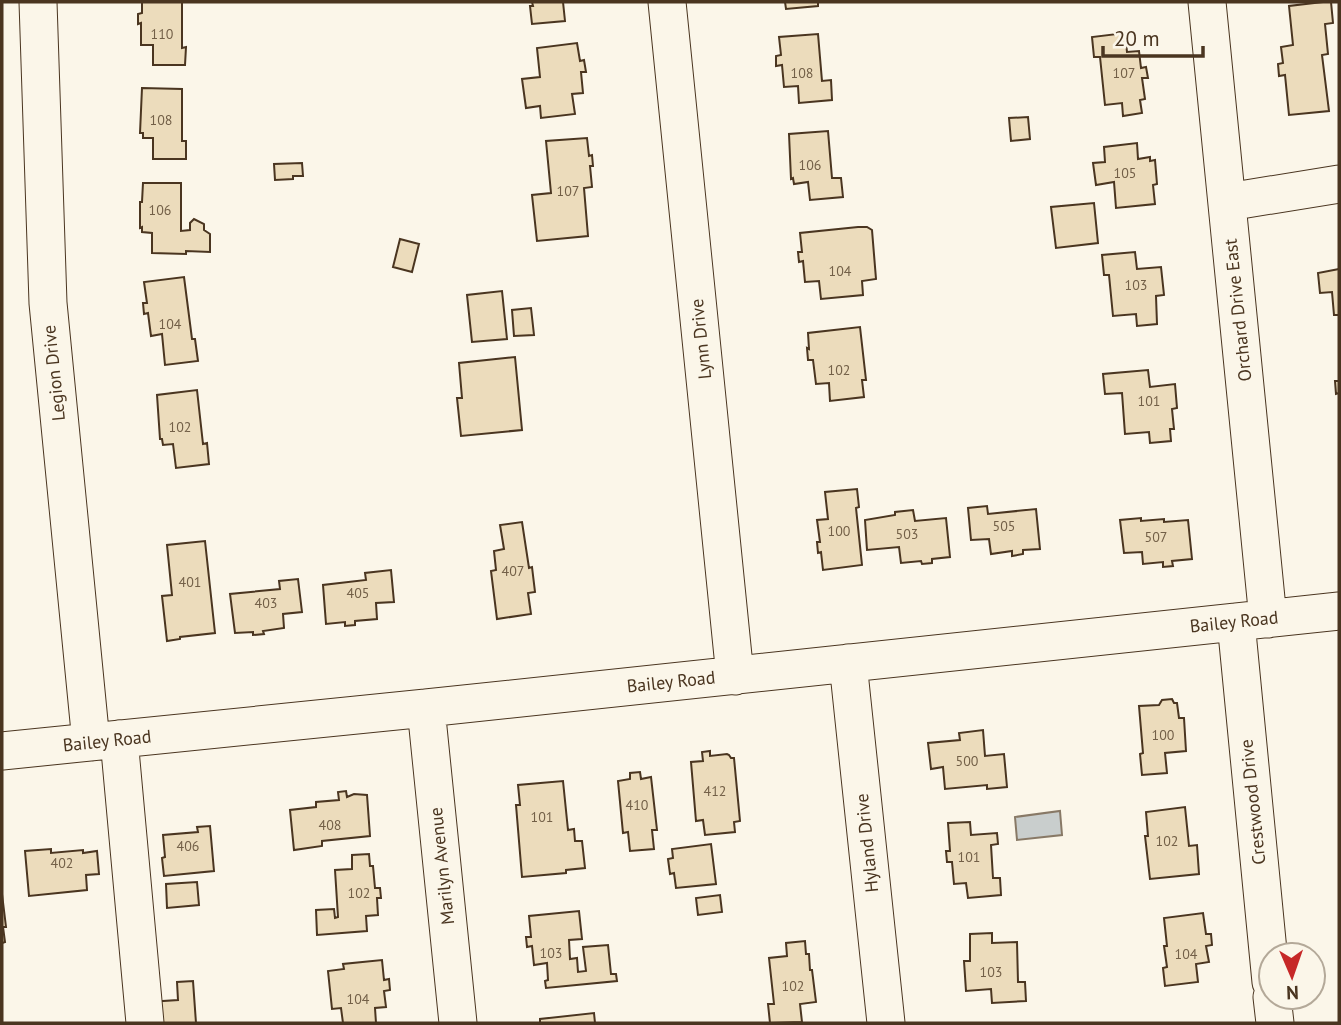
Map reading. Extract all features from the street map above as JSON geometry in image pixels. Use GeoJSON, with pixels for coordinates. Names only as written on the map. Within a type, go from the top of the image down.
{"type":"FeatureCollection","features":[{"type":"Feature","properties":{"kind":"street","name":"Legion Drive"},"geometry":{"type":"LineString","coordinates":[[38,2],[48,303],[145,1023]]}},
{"type":"Feature","properties":{"kind":"street","name":"Lynn Drive"},"geometry":{"type":"LineString","coordinates":[[667,2],[735,676]]}},
{"type":"Feature","properties":{"kind":"street","name":"Orchard Drive East"},"geometry":{"type":"LineString","coordinates":[[1207,2],[1227,202],[1252,620]]}},
{"type":"Feature","properties":{"kind":"street"},"geometry":{"type":"LineString","coordinates":[[1227,202],[1339,184]]}},
{"type":"Feature","properties":{"kind":"street","name":"Bailey Road"},"geometry":{"type":"LineString","coordinates":[[2,751],[1339,611]]}},
{"type":"Feature","properties":{"kind":"street","name":"Crestwood Drive"},"geometry":{"type":"LineString","coordinates":[[1252,620],[1269,941]]}},
{"type":"Feature","properties":{"kind":"street","name":"Hyland Drive"},"geometry":{"type":"LineString","coordinates":[[848,663],[886,1023]]}},
{"type":"Feature","properties":{"kind":"street","name":"Marilyn Avenue"},"geometry":{"type":"LineString","coordinates":[[426,708],[458,1023]]}},
{"type":"Feature","properties":{"kind":"shaded area"},"geometry":{"type":"Polygon","coordinates":[[[1060,811],[1062,835],[1017,840],[1015,817],[1060,811]]]}},
{"type":"Feature","properties":{"kind":"building"},"geometry":{"type":"Polygon","coordinates":[[[142,2],[182,2],[182,48],[186,47],[185,65],[153,65],[153,45],[141,45],[141,23],[138,24],[138,14],[142,13],[142,2]]]}},
{"type":"Feature","properties":{"kind":"building"},"geometry":{"type":"Polygon","coordinates":[[[532,2],[563,2],[565,21],[532,24],[532,2]]]}},
{"type":"Feature","properties":{"kind":"building"},"geometry":{"type":"Polygon","coordinates":[[[785,2],[818,2],[818,6],[786,9],[785,2]]]}},
{"type":"Feature","properties":{"kind":"building"},"geometry":{"type":"Polygon","coordinates":[[[1331,2],[1333,23],[1325,24],[1328,54],[1322,55],[1329,111],[1289,115],[1285,75],[1279,76],[1278,64],[1283,63],[1281,47],[1293,45],[1289,6],[1331,2]]]}},
{"type":"Feature","properties":{"kind":"building"},"geometry":{"type":"Polygon","coordinates":[[[1125,33],[1127,52],[1139,51],[1141,68],[1146,67],[1148,78],[1142,78],[1145,99],[1140,100],[1142,113],[1123,116],[1122,103],[1105,105],[1100,57],[1094,57],[1092,37],[1125,33]]]}},
{"type":"Feature","properties":{"kind":"building"},"geometry":{"type":"Polygon","coordinates":[[[818,34],[822,81],[831,80],[832,100],[799,103],[798,86],[784,87],[782,65],[776,66],[776,56],[781,55],[779,37],[818,34]]]}},
{"type":"Feature","properties":{"kind":"building"},"geometry":{"type":"Polygon","coordinates":[[[577,43],[580,61],[584,60],[586,72],[581,72],[583,93],[572,94],[575,114],[541,118],[540,106],[526,108],[522,79],[540,77],[537,48],[577,43]]]}},
{"type":"Feature","properties":{"kind":"building"},"geometry":{"type":"Polygon","coordinates":[[[142,88],[182,89],[182,141],[186,141],[186,159],[153,159],[153,138],[143,138],[143,133],[140,133],[142,88]]]}},
{"type":"Feature","properties":{"kind":"building"},"geometry":{"type":"Polygon","coordinates":[[[1028,117],[1030,139],[1011,141],[1009,118],[1028,117]]]}},
{"type":"Feature","properties":{"kind":"building"},"geometry":{"type":"Polygon","coordinates":[[[828,131],[832,178],[841,178],[843,197],[810,200],[808,182],[794,184],[793,178],[791,179],[789,134],[828,131]]]}},
{"type":"Feature","properties":{"kind":"building"},"geometry":{"type":"Polygon","coordinates":[[[587,138],[593,166],[590,166],[592,187],[584,188],[588,236],[537,241],[532,195],[551,193],[546,141],[587,138]]]}},
{"type":"Feature","properties":{"kind":"building"},"geometry":{"type":"Polygon","coordinates":[[[1137,143],[1138,159],[1150,157],[1150,161],[1155,160],[1155,204],[1116,208],[1114,182],[1096,185],[1093,163],[1105,162],[1104,147],[1137,143]]]}},
{"type":"Feature","properties":{"kind":"building"},"geometry":{"type":"Polygon","coordinates":[[[302,163],[303,176],[275,180],[274,164],[302,163]]]}},
{"type":"Feature","properties":{"kind":"building"},"geometry":{"type":"Polygon","coordinates":[[[143,183],[181,183],[181,231],[190,230],[190,223],[194,219],[204,224],[204,230],[210,234],[210,252],[152,253],[152,233],[142,232],[142,227],[140,228],[143,183]]]}},
{"type":"Feature","properties":{"kind":"building"},"geometry":{"type":"Polygon","coordinates":[[[1094,203],[1098,243],[1056,248],[1051,207],[1094,203]]]}},
{"type":"Feature","properties":{"kind":"building"},"geometry":{"type":"Polygon","coordinates":[[[858,227],[872,230],[876,279],[862,281],[863,295],[821,299],[819,281],[805,282],[803,261],[799,262],[798,252],[802,252],[800,233],[858,227]]]}},
{"type":"Feature","properties":{"kind":"building"},"geometry":{"type":"Polygon","coordinates":[[[400,239],[419,244],[412,272],[393,267],[400,239]]]}},
{"type":"Feature","properties":{"kind":"building"},"geometry":{"type":"Polygon","coordinates":[[[1135,252],[1137,269],[1161,267],[1164,295],[1156,296],[1157,324],[1137,326],[1136,314],[1113,316],[1109,275],[1104,275],[1102,255],[1135,252]]]}},
{"type":"Feature","properties":{"kind":"building"},"geometry":{"type":"Polygon","coordinates":[[[1339,269],[1339,315],[1334,315],[1332,292],[1320,293],[1318,273],[1339,269]]]}},
{"type":"Feature","properties":{"kind":"building"},"geometry":{"type":"Polygon","coordinates":[[[184,277],[192,339],[195,339],[198,361],[165,365],[162,334],[151,336],[148,313],[144,314],[143,303],[147,303],[144,282],[184,277]]]}},
{"type":"Feature","properties":{"kind":"building"},"geometry":{"type":"Polygon","coordinates":[[[502,291],[507,339],[472,342],[467,295],[502,291]]]}},
{"type":"Feature","properties":{"kind":"building"},"geometry":{"type":"Polygon","coordinates":[[[531,308],[534,335],[514,336],[512,310],[531,308]]]}},
{"type":"Feature","properties":{"kind":"building"},"geometry":{"type":"Polygon","coordinates":[[[860,327],[866,380],[862,380],[864,397],[830,401],[829,383],[816,384],[813,360],[808,360],[808,333],[860,327]]]}},
{"type":"Feature","properties":{"kind":"building"},"geometry":{"type":"Polygon","coordinates":[[[515,357],[522,430],[461,436],[457,398],[462,398],[459,363],[515,357]]]}},
{"type":"Feature","properties":{"kind":"building"},"geometry":{"type":"Polygon","coordinates":[[[1148,370],[1150,387],[1175,384],[1177,408],[1172,409],[1174,429],[1170,429],[1171,441],[1150,443],[1149,432],[1125,434],[1122,393],[1105,394],[1103,374],[1148,370]]]}},
{"type":"Feature","properties":{"kind":"building"},"geometry":{"type":"Polygon","coordinates":[[[1335,381],[1339,381],[1339,393],[1336,394],[1335,381]]]}},
{"type":"Feature","properties":{"kind":"building"},"geometry":{"type":"Polygon","coordinates":[[[197,390],[203,444],[207,443],[209,464],[176,468],[173,444],[163,445],[160,439],[157,395],[197,390]]]}},
{"type":"Feature","properties":{"kind":"building"},"geometry":{"type":"Polygon","coordinates":[[[857,489],[859,507],[856,508],[862,565],[823,570],[821,552],[818,553],[817,542],[820,542],[817,520],[828,519],[825,492],[857,489]]]}},
{"type":"Feature","properties":{"kind":"building"},"geometry":{"type":"Polygon","coordinates":[[[987,506],[988,514],[1036,509],[1040,549],[1023,550],[1023,554],[1012,556],[1012,551],[991,554],[989,539],[971,540],[968,508],[987,506]]]}},
{"type":"Feature","properties":{"kind":"building"},"geometry":{"type":"Polygon","coordinates":[[[913,510],[915,521],[946,518],[950,557],[932,559],[932,563],[901,563],[899,547],[867,550],[865,520],[913,510]]]}},
{"type":"Feature","properties":{"kind":"building"},"geometry":{"type":"Polygon","coordinates":[[[1141,518],[1141,521],[1164,519],[1164,522],[1188,520],[1192,559],[1172,561],[1173,566],[1163,567],[1163,562],[1143,564],[1142,552],[1124,553],[1120,520],[1141,518]]]}},
{"type":"Feature","properties":{"kind":"building"},"geometry":{"type":"Polygon","coordinates":[[[522,522],[535,592],[528,593],[531,614],[497,619],[491,571],[496,570],[494,551],[504,549],[500,525],[522,522]]]}},
{"type":"Feature","properties":{"kind":"building"},"geometry":{"type":"Polygon","coordinates":[[[205,541],[215,633],[167,641],[162,596],[172,595],[167,545],[205,541]]]}},
{"type":"Feature","properties":{"kind":"building"},"geometry":{"type":"Polygon","coordinates":[[[391,570],[394,602],[376,603],[377,619],[355,621],[355,625],[345,626],[345,622],[326,624],[323,585],[366,580],[365,573],[391,570]]]}},
{"type":"Feature","properties":{"kind":"building"},"geometry":{"type":"Polygon","coordinates":[[[298,579],[302,612],[283,614],[284,628],[263,631],[264,634],[235,633],[230,594],[280,589],[279,581],[298,579]]]}},
{"type":"Feature","properties":{"kind":"building"},"geometry":{"type":"Polygon","coordinates":[[[1172,699],[1177,703],[1179,718],[1184,718],[1186,751],[1165,753],[1167,773],[1142,775],[1139,706],[1159,705],[1162,700],[1172,699]]]}},
{"type":"Feature","properties":{"kind":"building"},"geometry":{"type":"Polygon","coordinates":[[[983,730],[985,756],[1004,754],[1007,787],[987,789],[987,785],[945,789],[943,767],[931,769],[928,743],[960,740],[959,733],[983,730]]]}},
{"type":"Feature","properties":{"kind":"building"},"geometry":{"type":"Polygon","coordinates":[[[710,751],[710,756],[727,754],[734,758],[740,821],[734,822],[735,832],[705,835],[703,820],[696,821],[691,762],[703,761],[702,752],[710,751]]]}},
{"type":"Feature","properties":{"kind":"building"},"geometry":{"type":"Polygon","coordinates":[[[640,772],[641,779],[651,777],[657,830],[652,830],[654,849],[630,851],[628,832],[623,833],[618,781],[630,779],[630,773],[640,772]]]}},
{"type":"Feature","properties":{"kind":"building"},"geometry":{"type":"Polygon","coordinates":[[[563,781],[568,830],[574,829],[575,841],[582,841],[585,868],[566,870],[566,873],[522,877],[516,805],[520,805],[518,785],[563,781]]]}},
{"type":"Feature","properties":{"kind":"building"},"geometry":{"type":"Polygon","coordinates":[[[346,791],[347,797],[354,794],[367,795],[370,836],[322,841],[322,846],[294,850],[290,810],[316,807],[316,802],[339,800],[338,792],[346,791]]]}},
{"type":"Feature","properties":{"kind":"building"},"geometry":{"type":"Polygon","coordinates":[[[1185,807],[1189,846],[1197,845],[1199,874],[1150,879],[1145,836],[1148,836],[1146,812],[1185,807]]]}},
{"type":"Feature","properties":{"kind":"building"},"geometry":{"type":"Polygon","coordinates":[[[970,822],[971,835],[997,833],[998,844],[991,845],[993,878],[1000,878],[1001,895],[968,898],[966,883],[954,884],[952,862],[947,862],[946,851],[950,851],[948,823],[970,822]]]}},
{"type":"Feature","properties":{"kind":"building"},"geometry":{"type":"Polygon","coordinates":[[[210,826],[214,871],[164,876],[163,835],[198,832],[197,827],[210,826]]]}},
{"type":"Feature","properties":{"kind":"building"},"geometry":{"type":"Polygon","coordinates":[[[711,844],[716,884],[676,888],[668,859],[673,858],[672,849],[711,844]]]}},
{"type":"Feature","properties":{"kind":"building"},"geometry":{"type":"Polygon","coordinates":[[[51,849],[51,853],[97,851],[99,874],[86,875],[87,890],[29,896],[25,851],[51,849]]]}},
{"type":"Feature","properties":{"kind":"building"},"geometry":{"type":"Polygon","coordinates":[[[369,854],[375,888],[380,888],[381,898],[377,898],[378,915],[366,916],[367,931],[317,935],[316,910],[334,909],[335,918],[338,917],[335,870],[352,869],[352,855],[369,854]]]}},
{"type":"Feature","properties":{"kind":"building"},"geometry":{"type":"Polygon","coordinates":[[[197,882],[199,905],[167,908],[166,884],[197,882]]]}},
{"type":"Feature","properties":{"kind":"building"},"geometry":{"type":"Polygon","coordinates":[[[2,894],[6,927],[3,927],[5,942],[2,943],[2,894]]]}},
{"type":"Feature","properties":{"kind":"building"},"geometry":{"type":"Polygon","coordinates":[[[720,895],[722,912],[698,915],[696,898],[720,895]]]}},
{"type":"Feature","properties":{"kind":"building"},"geometry":{"type":"Polygon","coordinates":[[[579,911],[582,939],[569,940],[570,959],[577,958],[578,972],[586,971],[583,947],[608,945],[611,974],[616,974],[617,981],[546,988],[547,963],[534,965],[532,946],[527,947],[526,937],[531,937],[529,916],[579,911]]]}},
{"type":"Feature","properties":{"kind":"building"},"geometry":{"type":"Polygon","coordinates":[[[1203,913],[1206,934],[1211,934],[1212,945],[1206,946],[1209,962],[1196,964],[1198,982],[1165,986],[1163,968],[1167,967],[1164,946],[1167,946],[1164,918],[1203,913]]]}},
{"type":"Feature","properties":{"kind":"building"},"geometry":{"type":"Polygon","coordinates":[[[992,933],[992,943],[1017,942],[1018,982],[1025,982],[1026,1001],[992,1003],[991,989],[966,991],[964,961],[970,961],[970,934],[992,933]]]}},
{"type":"Feature","properties":{"kind":"building"},"geometry":{"type":"Polygon","coordinates":[[[805,941],[816,1002],[800,1004],[802,1022],[770,1023],[768,1004],[774,1004],[769,958],[787,956],[786,943],[805,941]]]}},
{"type":"Feature","properties":{"kind":"building"},"geometry":{"type":"Polygon","coordinates":[[[382,960],[384,980],[389,979],[390,990],[384,991],[386,1007],[375,1008],[376,1023],[343,1023],[341,1008],[332,1009],[328,971],[344,969],[343,964],[382,960]]]}},
{"type":"Feature","properties":{"kind":"building"},"geometry":{"type":"Polygon","coordinates":[[[193,981],[196,1023],[150,1023],[148,1002],[178,1000],[177,982],[193,981]]]}},
{"type":"Feature","properties":{"kind":"building"},"geometry":{"type":"Polygon","coordinates":[[[594,1013],[595,1023],[540,1023],[540,1019],[594,1013]]]}}]}
